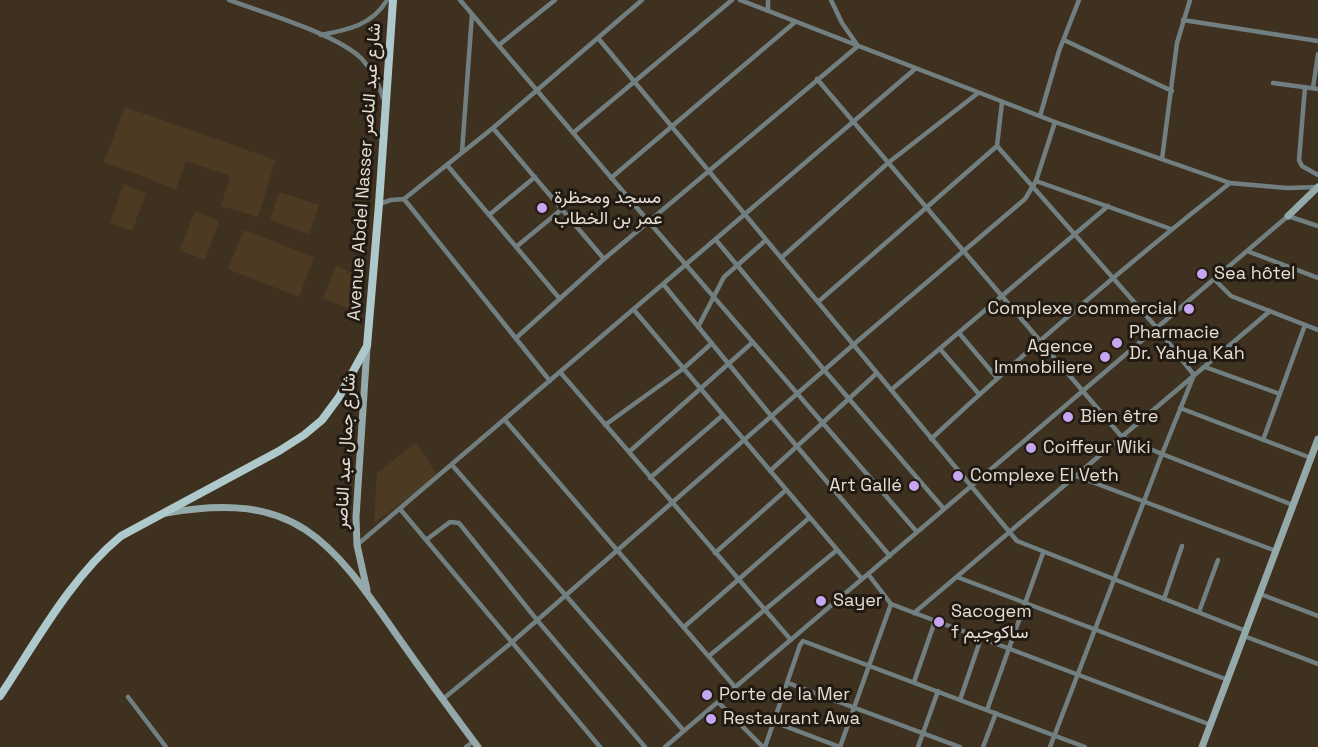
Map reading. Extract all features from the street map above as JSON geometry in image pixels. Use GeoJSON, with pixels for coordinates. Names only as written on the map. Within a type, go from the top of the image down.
{"type":"FeatureCollection","features":[{"type":"Feature","properties":{"kind":"main road","name":"Avenue Abdel Nasser شارع عبد الناصر"},"geometry":{"type":"LineString","coordinates":[[367,346],[393,0]]}},
{"type":"Feature","properties":{"kind":"main road"},"geometry":{"type":"LineString","coordinates":[[1288,216],[1318,187]]}},
{"type":"Feature","properties":{"kind":"main road"},"geometry":{"type":"LineString","coordinates":[[0,696],[83,573],[102,552],[121,536],[279,451],[304,435],[322,420],[339,397],[367,346]]}},
{"type":"Feature","properties":{"kind":"main road","name":"شارع جمال عبد الناصر"},"geometry":{"type":"LineString","coordinates":[[367,346],[357,501],[357,545],[368,592]]}},
{"type":"Feature","properties":{"kind":"main road"},"geometry":{"type":"LineString","coordinates":[[1202,747],[1318,439]]}},
{"type":"Feature","properties":{"kind":"main road","name":"شارع جمال عبد الناصر"},"geometry":{"type":"LineString","coordinates":[[162,514],[200,507],[228,506],[274,514],[290,520],[317,537],[344,563],[368,592],[476,744]]}},
{"type":"Feature","properties":{"kind":"street"},"geometry":{"type":"LineString","coordinates":[[229,0],[321,35],[348,49],[367,65],[386,106]]}},
{"type":"Feature","properties":{"kind":"street"},"geometry":{"type":"LineString","coordinates":[[321,35],[353,28],[364,23],[381,10],[387,0]]}},
{"type":"Feature","properties":{"kind":"street"},"geometry":{"type":"LineString","coordinates":[[499,45],[555,0]]}},
{"type":"Feature","properties":{"kind":"street"},"geometry":{"type":"LineString","coordinates":[[379,204],[404,199],[493,128],[642,0]]}},
{"type":"Feature","properties":{"kind":"street"},"geometry":{"type":"LineString","coordinates":[[573,133],[732,0]]}},
{"type":"Feature","properties":{"kind":"street"},"geometry":{"type":"LineString","coordinates":[[740,0],[1055,122],[1230,183],[1287,188],[1318,187]]}},
{"type":"Feature","properties":{"kind":"street"},"geometry":{"type":"LineString","coordinates":[[768,0],[768,11]]}},
{"type":"Feature","properties":{"kind":"street"},"geometry":{"type":"LineString","coordinates":[[831,0],[842,23],[858,46]]}},
{"type":"Feature","properties":{"kind":"street"},"geometry":{"type":"LineString","coordinates":[[1040,116],[1079,0]]}},
{"type":"Feature","properties":{"kind":"street"},"geometry":{"type":"LineString","coordinates":[[1162,159],[1178,43],[1190,0]]}},
{"type":"Feature","properties":{"kind":"street"},"geometry":{"type":"LineString","coordinates":[[464,1],[472,14],[611,178],[917,532]]}},
{"type":"Feature","properties":{"kind":"street"},"geometry":{"type":"LineString","coordinates":[[462,152],[472,14]]}},
{"type":"Feature","properties":{"kind":"street"},"geometry":{"type":"LineString","coordinates":[[1183,20],[1318,41]]}},
{"type":"Feature","properties":{"kind":"street"},"geometry":{"type":"LineString","coordinates":[[611,178],[795,22]]}},
{"type":"Feature","properties":{"kind":"street"},"geometry":{"type":"LineString","coordinates":[[598,38],[1017,541],[1199,612],[1318,664]]}},
{"type":"Feature","properties":{"kind":"street"},"geometry":{"type":"LineString","coordinates":[[1064,40],[1172,91]]}},
{"type":"Feature","properties":{"kind":"street"},"geometry":{"type":"LineString","coordinates":[[516,338],[708,171],[858,46]]}},
{"type":"Feature","properties":{"kind":"street"},"geometry":{"type":"LineString","coordinates":[[1273,83],[1316,88],[1318,54]]}},
{"type":"Feature","properties":{"kind":"street"},"geometry":{"type":"LineString","coordinates":[[357,545],[915,69]]}},
{"type":"Feature","properties":{"kind":"street"},"geometry":{"type":"LineString","coordinates":[[817,79],[1122,437],[1293,505]]}},
{"type":"Feature","properties":{"kind":"street"},"geometry":{"type":"LineString","coordinates":[[1305,87],[1299,160],[1302,166],[1318,175]]}},
{"type":"Feature","properties":{"kind":"street"},"geometry":{"type":"LineString","coordinates":[[781,258],[888,163],[978,93]]}},
{"type":"Feature","properties":{"kind":"street"},"geometry":{"type":"LineString","coordinates":[[818,302],[997,146],[1002,102]]}},
{"type":"Feature","properties":{"kind":"street"},"geometry":{"type":"LineString","coordinates":[[443,699],[566,596],[853,345],[1025,199],[1035,184],[1055,122]]}},
{"type":"Feature","properties":{"kind":"street"},"geometry":{"type":"LineString","coordinates":[[493,128],[604,260]]}},
{"type":"Feature","properties":{"kind":"street"},"geometry":{"type":"LineString","coordinates":[[997,146],[1035,184],[1075,236],[1157,328],[1194,375]]}},
{"type":"Feature","properties":{"kind":"street"},"geometry":{"type":"LineString","coordinates":[[447,165],[560,299]]}},
{"type":"Feature","properties":{"kind":"street"},"geometry":{"type":"LineString","coordinates":[[489,215],[535,177]]}},
{"type":"Feature","properties":{"kind":"street"},"geometry":{"type":"LineString","coordinates":[[931,439],[997,378],[1113,278],[1230,183]]}},
{"type":"Feature","properties":{"kind":"street"},"geometry":{"type":"LineString","coordinates":[[1035,184],[1108,206],[1171,230]]}},
{"type":"Feature","properties":{"kind":"street"},"geometry":{"type":"LineString","coordinates":[[404,199],[550,381]]}},
{"type":"Feature","properties":{"kind":"street"},"geometry":{"type":"LineString","coordinates":[[891,390],[1108,206]]}},
{"type":"Feature","properties":{"kind":"street"},"geometry":{"type":"LineString","coordinates":[[516,247],[562,209]]}},
{"type":"Feature","properties":{"kind":"street"},"geometry":{"type":"LineString","coordinates":[[665,747],[1288,216],[1318,226]]}},
{"type":"Feature","properties":{"kind":"street"},"geometry":{"type":"LineString","coordinates":[[716,240],[849,400],[945,509]]}},
{"type":"Feature","properties":{"kind":"street"},"geometry":{"type":"LineString","coordinates":[[698,327],[724,277],[766,240]]}},
{"type":"Feature","properties":{"kind":"street"},"geometry":{"type":"LineString","coordinates":[[1247,251],[1318,278]]}},
{"type":"Feature","properties":{"kind":"street"},"geometry":{"type":"LineString","coordinates":[[1214,279],[1231,296],[1318,330]]}},
{"type":"Feature","properties":{"kind":"street"},"geometry":{"type":"LineString","coordinates":[[664,285],[890,556]]}},
{"type":"Feature","properties":{"kind":"street"},"geometry":{"type":"LineString","coordinates":[[634,310],[862,579]]}},
{"type":"Feature","properties":{"kind":"street"},"geometry":{"type":"LineString","coordinates":[[915,613],[1270,311]]}},
{"type":"Feature","properties":{"kind":"street"},"geometry":{"type":"LineString","coordinates":[[1263,440],[1305,325]]}},
{"type":"Feature","properties":{"kind":"street"},"geometry":{"type":"LineString","coordinates":[[959,333],[997,378]]}},
{"type":"Feature","properties":{"kind":"street"},"geometry":{"type":"LineString","coordinates":[[629,453],[753,342]]}},
{"type":"Feature","properties":{"kind":"street"},"geometry":{"type":"LineString","coordinates":[[605,424],[684,368],[711,343]]}},
{"type":"Feature","properties":{"kind":"street"},"geometry":{"type":"LineString","coordinates":[[940,349],[979,394]]}},
{"type":"Feature","properties":{"kind":"street"},"geometry":{"type":"LineString","coordinates":[[1204,367],[1280,394]]}},
{"type":"Feature","properties":{"kind":"street"},"geometry":{"type":"LineString","coordinates":[[560,372],[791,640]]}},
{"type":"Feature","properties":{"kind":"street"},"geometry":{"type":"LineString","coordinates":[[770,471],[877,373]]}},
{"type":"Feature","properties":{"kind":"street"},"geometry":{"type":"LineString","coordinates":[[1050,747],[1194,375]]}},
{"type":"Feature","properties":{"kind":"street"},"geometry":{"type":"LineString","coordinates":[[1180,408],[1311,458]]}},
{"type":"Feature","properties":{"kind":"street"},"geometry":{"type":"LineString","coordinates":[[650,478],[723,415]]}},
{"type":"Feature","properties":{"kind":"street"},"geometry":{"type":"LineString","coordinates":[[505,420],[735,687]]}},
{"type":"Feature","properties":{"kind":"street"},"geometry":{"type":"LineString","coordinates":[[452,465],[684,731]]}},
{"type":"Feature","properties":{"kind":"street"},"geometry":{"type":"LineString","coordinates":[[1076,476],[1276,551]]}},
{"type":"Feature","properties":{"kind":"street"},"geometry":{"type":"LineString","coordinates":[[715,553],[786,490]]}},
{"type":"Feature","properties":{"kind":"street"},"geometry":{"type":"LineString","coordinates":[[400,509],[600,747]]}},
{"type":"Feature","properties":{"kind":"street"},"geometry":{"type":"LineString","coordinates":[[684,627],[809,518]]}},
{"type":"Feature","properties":{"kind":"street"},"geometry":{"type":"LineString","coordinates":[[426,540],[450,522],[459,523],[537,620],[645,747]]}},
{"type":"Feature","properties":{"kind":"street"},"geometry":{"type":"LineString","coordinates":[[1164,599],[1182,546]]}},
{"type":"Feature","properties":{"kind":"street"},"geometry":{"type":"LineString","coordinates":[[708,656],[837,550]]}},
{"type":"Feature","properties":{"kind":"street"},"geometry":{"type":"LineString","coordinates":[[987,710],[1043,552]]}},
{"type":"Feature","properties":{"kind":"street"},"geometry":{"type":"LineString","coordinates":[[1199,612],[1218,560]]}},
{"type":"Feature","properties":{"kind":"street"},"geometry":{"type":"LineString","coordinates":[[868,574],[891,604],[1211,725]]}},
{"type":"Feature","properties":{"kind":"street"},"geometry":{"type":"LineString","coordinates":[[957,577],[1228,680]]}},
{"type":"Feature","properties":{"kind":"street"},"geometry":{"type":"LineString","coordinates":[[1260,594],[1318,616]]}},
{"type":"Feature","properties":{"kind":"street"},"geometry":{"type":"LineString","coordinates":[[774,722],[840,747],[891,604]]}},
{"type":"Feature","properties":{"kind":"street"},"geometry":{"type":"LineString","coordinates":[[915,682],[935,621]]}},
{"type":"Feature","properties":{"kind":"street"},"geometry":{"type":"LineString","coordinates":[[960,700],[981,638]]}},
{"type":"Feature","properties":{"kind":"street"},"geometry":{"type":"LineString","coordinates":[[718,702],[764,747],[803,641],[1085,747]]}},
{"type":"Feature","properties":{"kind":"street"},"geometry":{"type":"LineString","coordinates":[[788,683],[960,747]]}},
{"type":"Feature","properties":{"kind":"street"},"geometry":{"type":"LineString","coordinates":[[918,747],[938,691]]}},
{"type":"Feature","properties":{"kind":"street"},"geometry":{"type":"LineString","coordinates":[[128,697],[166,747]]}},
{"type":"Feature","properties":{"kind":"street"},"geometry":{"type":"LineString","coordinates":[[983,747],[996,713]]}},
{"type":"Feature","properties":{"kind":"street"},"geometry":{"type":"LineString","coordinates":[[466,747],[476,744]]}},
{"type":"Feature","properties":{"kind":"shaded area"},"geometry":{"type":"Polygon","coordinates":[[[125,107],[275,160],[258,217],[221,206],[230,177],[228,175],[186,161],[176,189],[104,162],[125,107]]]}},
{"type":"Feature","properties":{"kind":"shaded area"},"geometry":{"type":"Polygon","coordinates":[[[124,184],[146,193],[132,231],[110,223],[124,184]]]}},
{"type":"Feature","properties":{"kind":"shaded area"},"geometry":{"type":"Polygon","coordinates":[[[279,192],[319,205],[309,234],[270,220],[279,192]]]}},
{"type":"Feature","properties":{"kind":"shaded area"},"geometry":{"type":"Polygon","coordinates":[[[195,211],[219,221],[205,260],[180,250],[195,211]]]}},
{"type":"Feature","properties":{"kind":"shaded area"},"geometry":{"type":"Polygon","coordinates":[[[244,230],[314,257],[299,297],[228,269],[244,230]]]}},
{"type":"Feature","properties":{"kind":"shaded area"},"geometry":{"type":"Polygon","coordinates":[[[336,265],[355,275],[351,309],[323,298],[336,265]]]}},
{"type":"Feature","properties":{"kind":"shaded area"},"geometry":{"type":"Polygon","coordinates":[[[416,443],[438,476],[374,523],[377,473],[416,443]]]}},
{"type":"Feature","properties":{"kind":"place","name":"مسجد ومحظرة عمر بن الخطاب"},"geometry":{"type":"Point","coordinates":[542,208]}},
{"type":"Feature","properties":{"kind":"place","name":"Sea hôtel"},"geometry":{"type":"Point","coordinates":[1202,274]}},
{"type":"Feature","properties":{"kind":"place","name":"Complexe commercial"},"geometry":{"type":"Point","coordinates":[1189,309]}},
{"type":"Feature","properties":{"kind":"place","name":"Pharmacie Dr. Yahya Kah"},"geometry":{"type":"Point","coordinates":[1117,343]}},
{"type":"Feature","properties":{"kind":"place","name":"Agence Immobiliere"},"geometry":{"type":"Point","coordinates":[1105,357]}},
{"type":"Feature","properties":{"kind":"place","name":"Bien être"},"geometry":{"type":"Point","coordinates":[1068,417]}},
{"type":"Feature","properties":{"kind":"place","name":"Coiffeur Wiki"},"geometry":{"type":"Point","coordinates":[1031,448]}},
{"type":"Feature","properties":{"kind":"place","name":"Complexe El Veth"},"geometry":{"type":"Point","coordinates":[958,476]}},
{"type":"Feature","properties":{"kind":"place","name":"Art Gallé"},"geometry":{"type":"Point","coordinates":[914,486]}},
{"type":"Feature","properties":{"kind":"place","name":"Sayer"},"geometry":{"type":"Point","coordinates":[821,601]}},
{"type":"Feature","properties":{"kind":"place","name":"Sacogem f ساكوجيم"},"geometry":{"type":"Point","coordinates":[939,622]}},
{"type":"Feature","properties":{"kind":"place","name":"Porte de la Mer"},"geometry":{"type":"Point","coordinates":[707,695]}},
{"type":"Feature","properties":{"kind":"place","name":"Restaurant Awa"},"geometry":{"type":"Point","coordinates":[711,719]}}]}
